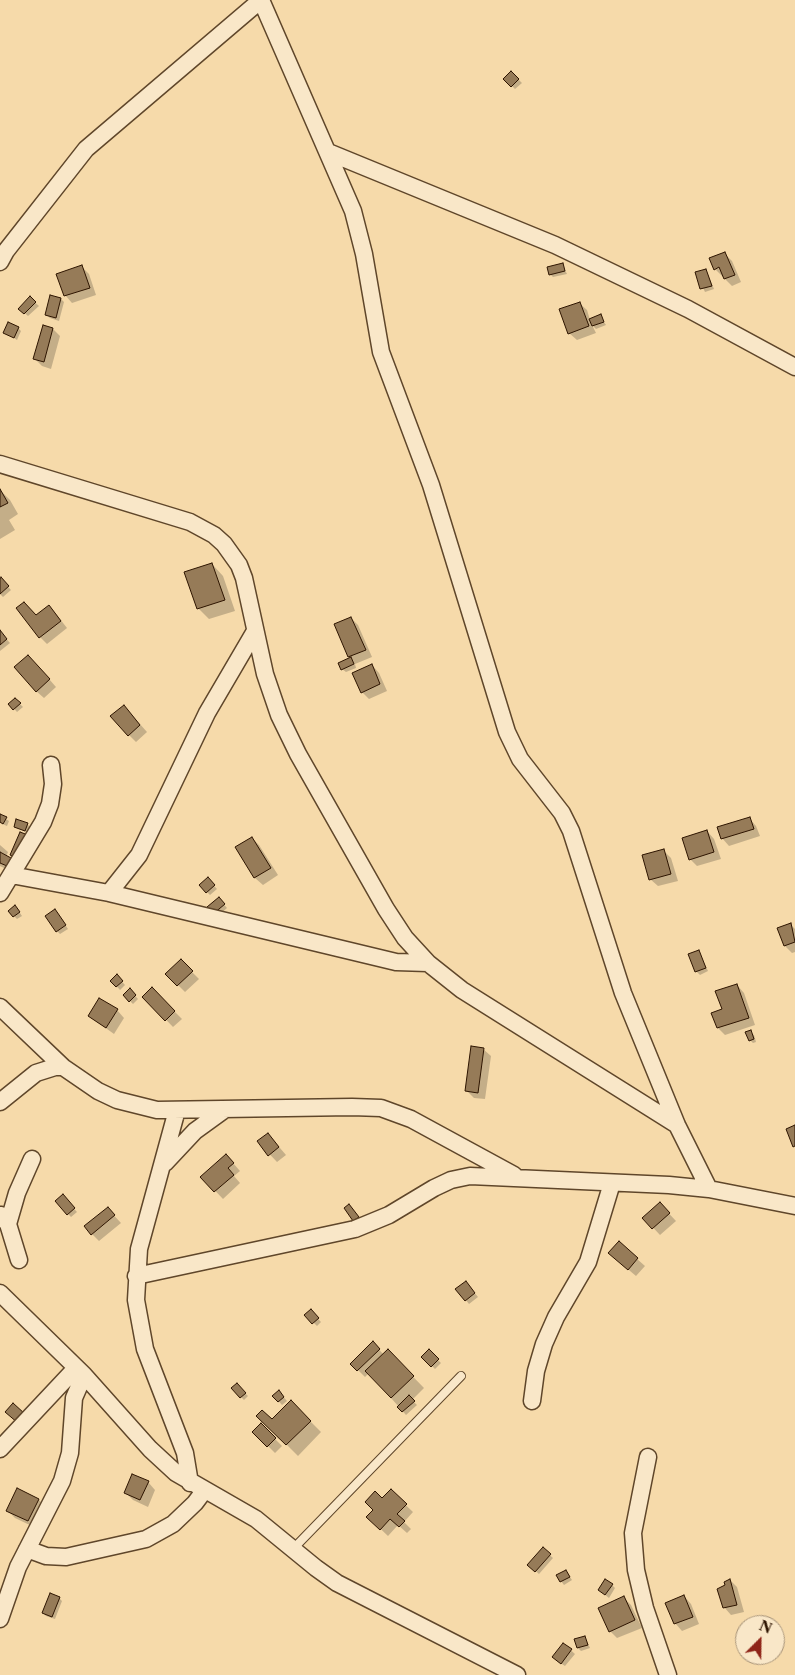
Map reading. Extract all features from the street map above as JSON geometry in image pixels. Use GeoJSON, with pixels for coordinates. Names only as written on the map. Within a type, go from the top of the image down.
{"type":"FeatureCollection","features":[{"type":"Feature","properties":{"kind":"street"},"geometry":{"type":"LineString","coordinates":[[0,262],[6,251],[86,149],[261,0],[353,211],[359,233],[381,352],[432,485],[507,732],[520,759],[562,813],[571,831],[623,993],[677,1125],[709,1189]]}},
{"type":"Feature","properties":{"kind":"street"},"geometry":{"type":"LineString","coordinates":[[328,152],[555,245],[688,309],[795,366]]}},
{"type":"Feature","properties":{"kind":"street"},"geometry":{"type":"LineString","coordinates":[[0,464],[190,522],[214,535],[224,544],[239,565],[244,578],[254,632],[265,674],[280,715],[298,754],[395,924],[428,963],[462,990],[677,1125]]}},
{"type":"Feature","properties":{"kind":"street"},"geometry":{"type":"LineString","coordinates":[[109,893],[139,855],[207,713],[254,632]]}},
{"type":"Feature","properties":{"kind":"street"},"geometry":{"type":"LineString","coordinates":[[0,893],[43,822],[50,804],[53,784],[51,765]]}},
{"type":"Feature","properties":{"kind":"street"},"geometry":{"type":"LineString","coordinates":[[11,875],[109,893],[396,962],[428,963]]}},
{"type":"Feature","properties":{"kind":"street"},"geometry":{"type":"LineString","coordinates":[[0,1006],[63,1067],[98,1091],[117,1100],[156,1110],[381,1108],[411,1119],[518,1177]]}},
{"type":"Feature","properties":{"kind":"street"},"geometry":{"type":"LineString","coordinates":[[0,1102],[36,1073],[45,1069],[63,1067]]}},
{"type":"Feature","properties":{"kind":"street"},"geometry":{"type":"LineString","coordinates":[[28,1549],[46,1556],[66,1557],[146,1539],[173,1524],[195,1503],[197,1487],[143,1341],[136,1300],[139,1249],[177,1110]]}},
{"type":"Feature","properties":{"kind":"street"},"geometry":{"type":"LineString","coordinates":[[162,1166],[195,1131],[224,1110]]}},
{"type":"Feature","properties":{"kind":"street"},"geometry":{"type":"LineString","coordinates":[[19,1260],[4,1218],[32,1159]]}},
{"type":"Feature","properties":{"kind":"street"},"geometry":{"type":"LineString","coordinates":[[136,1276],[355,1229],[389,1215],[451,1180],[470,1176],[518,1177],[709,1189],[795,1206]]}},
{"type":"Feature","properties":{"kind":"street"},"geometry":{"type":"LineString","coordinates":[[532,1401],[536,1372],[544,1344],[556,1317],[588,1262],[612,1183]]}},
{"type":"Feature","properties":{"kind":"street"},"geometry":{"type":"LineString","coordinates":[[0,1293],[80,1372],[162,1462],[197,1487],[256,1519],[292,1550],[337,1583],[517,1675]]}},
{"type":"Feature","properties":{"kind":"street"},"geometry":{"type":"LineString","coordinates":[[0,1449],[80,1372]]}},
{"type":"Feature","properties":{"kind":"street"},"geometry":{"type":"LineString","coordinates":[[0,1619],[10,1586],[64,1474],[70,1453],[72,1404],[80,1372]]}},
{"type":"Feature","properties":{"kind":"street"},"geometry":{"type":"LineString","coordinates":[[648,1457],[633,1534],[636,1570],[645,1608],[668,1675]]}},
{"type":"Feature","properties":{"kind":"street"},"geometry":{"type":"LineString","coordinates":[[493,1663],[506,1675]]}},
{"type":"Feature","properties":{"kind":"lane"},"geometry":{"type":"LineString","coordinates":[[292,1550],[461,1376]]}},
{"type":"Feature","properties":{"kind":"building"},"geometry":{"type":"Polygon","coordinates":[[[511,71],[519,79],[511,87],[503,79],[511,71]]]}},
{"type":"Feature","properties":{"kind":"building"},"geometry":{"type":"Polygon","coordinates":[[[725,252],[735,275],[724,279],[719,267],[714,270],[709,258],[725,252]]]}},
{"type":"Feature","properties":{"kind":"building"},"geometry":{"type":"Polygon","coordinates":[[[563,263],[565,271],[549,275],[547,267],[563,263]]]}},
{"type":"Feature","properties":{"kind":"building"},"geometry":{"type":"Polygon","coordinates":[[[82,265],[90,288],[64,296],[56,274],[82,265]]]}},
{"type":"Feature","properties":{"kind":"building"},"geometry":{"type":"Polygon","coordinates":[[[706,269],[712,286],[700,289],[695,272],[706,269]]]}},
{"type":"Feature","properties":{"kind":"building"},"geometry":{"type":"Polygon","coordinates":[[[50,295],[61,298],[56,318],[45,315],[50,295]]]}},
{"type":"Feature","properties":{"kind":"building"},"geometry":{"type":"Polygon","coordinates":[[[30,296],[36,302],[24,314],[18,309],[30,296]]]}},
{"type":"Feature","properties":{"kind":"building"},"geometry":{"type":"Polygon","coordinates":[[[580,302],[589,326],[568,334],[559,309],[580,302]]]}},
{"type":"Feature","properties":{"kind":"building"},"geometry":{"type":"Polygon","coordinates":[[[601,314],[604,322],[592,326],[589,319],[601,314]]]}},
{"type":"Feature","properties":{"kind":"building"},"geometry":{"type":"Polygon","coordinates":[[[8,322],[19,327],[14,338],[3,333],[8,322]]]}},
{"type":"Feature","properties":{"kind":"building"},"geometry":{"type":"Polygon","coordinates":[[[43,325],[53,328],[44,362],[33,359],[43,325]]]}},
{"type":"Feature","properties":{"kind":"building"},"geometry":{"type":"Polygon","coordinates":[[[0,489],[8,503],[0,507],[0,489]]]}},
{"type":"Feature","properties":{"kind":"building"},"geometry":{"type":"Polygon","coordinates":[[[212,563],[225,600],[197,609],[184,572],[212,563]]]}},
{"type":"Feature","properties":{"kind":"building"},"geometry":{"type":"Polygon","coordinates":[[[1,577],[9,586],[0,594],[0,579],[1,577]]]}},
{"type":"Feature","properties":{"kind":"building"},"geometry":{"type":"Polygon","coordinates":[[[24,602],[36,615],[49,605],[61,621],[39,638],[16,608],[24,602]]]}},
{"type":"Feature","properties":{"kind":"building"},"geometry":{"type":"Polygon","coordinates":[[[351,617],[366,650],[348,657],[334,624],[351,617]]]}},
{"type":"Feature","properties":{"kind":"building"},"geometry":{"type":"Polygon","coordinates":[[[0,630],[7,639],[0,645],[0,630]]]}},
{"type":"Feature","properties":{"kind":"building"},"geometry":{"type":"Polygon","coordinates":[[[28,655],[50,679],[36,692],[14,667],[28,655]]]}},
{"type":"Feature","properties":{"kind":"building"},"geometry":{"type":"Polygon","coordinates":[[[351,657],[354,664],[341,670],[338,663],[351,657]]]}},
{"type":"Feature","properties":{"kind":"building"},"geometry":{"type":"Polygon","coordinates":[[[372,664],[380,684],[361,693],[352,673],[372,664]]]}},
{"type":"Feature","properties":{"kind":"building"},"geometry":{"type":"Polygon","coordinates":[[[15,698],[21,703],[13,710],[8,704],[15,698]]]}},
{"type":"Feature","properties":{"kind":"building"},"geometry":{"type":"Polygon","coordinates":[[[124,705],[140,725],[128,736],[110,716],[124,705]]]}},
{"type":"Feature","properties":{"kind":"building"},"geometry":{"type":"Polygon","coordinates":[[[0,814],[7,817],[3,824],[0,822],[0,814]]]}},
{"type":"Feature","properties":{"kind":"building"},"geometry":{"type":"Polygon","coordinates":[[[750,817],[754,829],[721,839],[717,827],[750,817]]]}},
{"type":"Feature","properties":{"kind":"building"},"geometry":{"type":"Polygon","coordinates":[[[16,819],[28,823],[25,831],[14,827],[16,819]]]}},
{"type":"Feature","properties":{"kind":"building"},"geometry":{"type":"Polygon","coordinates":[[[707,830],[714,852],[689,860],[682,838],[707,830]]]}},
{"type":"Feature","properties":{"kind":"building"},"geometry":{"type":"Polygon","coordinates":[[[20,832],[28,835],[17,858],[10,855],[20,832]]]}},
{"type":"Feature","properties":{"kind":"building"},"geometry":{"type":"Polygon","coordinates":[[[252,837],[271,868],[254,878],[235,847],[252,837]]]}},
{"type":"Feature","properties":{"kind":"building"},"geometry":{"type":"Polygon","coordinates":[[[664,849],[671,874],[649,880],[642,855],[664,849]]]}},
{"type":"Feature","properties":{"kind":"building"},"geometry":{"type":"Polygon","coordinates":[[[0,852],[11,858],[7,866],[0,863],[0,852]]]}},
{"type":"Feature","properties":{"kind":"building"},"geometry":{"type":"Polygon","coordinates":[[[208,877],[215,885],[206,893],[199,885],[208,877]]]}},
{"type":"Feature","properties":{"kind":"building"},"geometry":{"type":"Polygon","coordinates":[[[219,897],[225,904],[213,914],[207,907],[219,897]]]}},
{"type":"Feature","properties":{"kind":"building"},"geometry":{"type":"Polygon","coordinates":[[[15,905],[20,912],[13,917],[8,911],[15,905]]]}},
{"type":"Feature","properties":{"kind":"building"},"geometry":{"type":"Polygon","coordinates":[[[55,909],[66,925],[56,932],[45,916],[55,909]]]}},
{"type":"Feature","properties":{"kind":"building"},"geometry":{"type":"Polygon","coordinates":[[[791,923],[795,942],[784,946],[777,928],[791,923]]]}},
{"type":"Feature","properties":{"kind":"building"},"geometry":{"type":"Polygon","coordinates":[[[699,950],[706,968],[695,972],[688,954],[699,950]]]}},
{"type":"Feature","properties":{"kind":"building"},"geometry":{"type":"Polygon","coordinates":[[[181,959],[193,971],[177,986],[165,974],[181,959]]]}},
{"type":"Feature","properties":{"kind":"building"},"geometry":{"type":"Polygon","coordinates":[[[117,974],[123,981],[116,987],[110,981],[117,974]]]}},
{"type":"Feature","properties":{"kind":"building"},"geometry":{"type":"Polygon","coordinates":[[[737,984],[749,1018],[717,1028],[711,1013],[722,1009],[715,991],[737,984]]]}},
{"type":"Feature","properties":{"kind":"building"},"geometry":{"type":"Polygon","coordinates":[[[152,987],[175,1011],[165,1021],[142,997],[152,987]]]}},
{"type":"Feature","properties":{"kind":"building"},"geometry":{"type":"Polygon","coordinates":[[[130,988],[136,995],[129,1002],[123,995],[130,988]]]}},
{"type":"Feature","properties":{"kind":"building"},"geometry":{"type":"Polygon","coordinates":[[[99,998],[118,1009],[106,1028],[88,1016],[99,998]]]}},
{"type":"Feature","properties":{"kind":"building"},"geometry":{"type":"Polygon","coordinates":[[[751,1030],[754,1039],[749,1041],[745,1032],[751,1030]]]}},
{"type":"Feature","properties":{"kind":"building"},"geometry":{"type":"Polygon","coordinates":[[[471,1046],[484,1048],[478,1093],[465,1091],[471,1046]]]}},
{"type":"Feature","properties":{"kind":"building"},"geometry":{"type":"Polygon","coordinates":[[[795,1125],[795,1146],[793,1147],[786,1129],[795,1125]]]}},
{"type":"Feature","properties":{"kind":"building"},"geometry":{"type":"Polygon","coordinates":[[[268,1133],[279,1147],[268,1156],[257,1141],[268,1133]]]}},
{"type":"Feature","properties":{"kind":"building"},"geometry":{"type":"Polygon","coordinates":[[[226,1154],[234,1163],[228,1168],[234,1175],[214,1192],[200,1177],[226,1154]]]}},
{"type":"Feature","properties":{"kind":"building"},"geometry":{"type":"Polygon","coordinates":[[[63,1194],[75,1208],[67,1215],[55,1201],[63,1194]]]}},
{"type":"Feature","properties":{"kind":"building"},"geometry":{"type":"Polygon","coordinates":[[[660,1202],[670,1213],[652,1229],[642,1218],[660,1202]]]}},
{"type":"Feature","properties":{"kind":"building"},"geometry":{"type":"Polygon","coordinates":[[[349,1204],[359,1217],[353,1221],[344,1208],[349,1204]]]}},
{"type":"Feature","properties":{"kind":"building"},"geometry":{"type":"Polygon","coordinates":[[[108,1207],[115,1215],[91,1235],[84,1226],[108,1207]]]}},
{"type":"Feature","properties":{"kind":"building"},"geometry":{"type":"Polygon","coordinates":[[[619,1241],[638,1258],[628,1270],[608,1253],[619,1241]]]}},
{"type":"Feature","properties":{"kind":"building"},"geometry":{"type":"Polygon","coordinates":[[[466,1281],[475,1293],[465,1301],[455,1289],[466,1281]]]}},
{"type":"Feature","properties":{"kind":"building"},"geometry":{"type":"Polygon","coordinates":[[[311,1309],[319,1318],[312,1324],[304,1315],[311,1309]]]}},
{"type":"Feature","properties":{"kind":"building"},"geometry":{"type":"Polygon","coordinates":[[[373,1341],[380,1349],[357,1371],[350,1364],[373,1341]]]}},
{"type":"Feature","properties":{"kind":"building"},"geometry":{"type":"Polygon","coordinates":[[[388,1349],[414,1376],[391,1398],[365,1371],[388,1349]]]}},
{"type":"Feature","properties":{"kind":"building"},"geometry":{"type":"Polygon","coordinates":[[[429,1349],[439,1359],[431,1367],[421,1357],[429,1349]]]}},
{"type":"Feature","properties":{"kind":"building"},"geometry":{"type":"Polygon","coordinates":[[[237,1383],[246,1393],[240,1398],[231,1388],[237,1383]]]}},
{"type":"Feature","properties":{"kind":"building"},"geometry":{"type":"Polygon","coordinates":[[[279,1390],[284,1397],[278,1402],[272,1396],[279,1390]]]}},
{"type":"Feature","properties":{"kind":"building"},"geometry":{"type":"Polygon","coordinates":[[[409,1395],[415,1401],[402,1412],[397,1407],[409,1395]]]}},
{"type":"Feature","properties":{"kind":"building"},"geometry":{"type":"Polygon","coordinates":[[[291,1400],[311,1421],[286,1445],[256,1416],[262,1410],[272,1419],[291,1400]]]}},
{"type":"Feature","properties":{"kind":"building"},"geometry":{"type":"Polygon","coordinates":[[[13,1403],[25,1414],[18,1423],[5,1412],[13,1403]]]}},
{"type":"Feature","properties":{"kind":"building"},"geometry":{"type":"Polygon","coordinates":[[[261,1423],[276,1438],[267,1447],[252,1432],[261,1423]]]}},
{"type":"Feature","properties":{"kind":"building"},"geometry":{"type":"Polygon","coordinates":[[[132,1474],[149,1481],[140,1500],[124,1493],[132,1474]]]}},
{"type":"Feature","properties":{"kind":"building"},"geometry":{"type":"Polygon","coordinates":[[[17,1488],[39,1499],[28,1521],[6,1511],[17,1488]]]}},
{"type":"Feature","properties":{"kind":"building"},"geometry":{"type":"Polygon","coordinates":[[[391,1489],[407,1504],[397,1514],[405,1521],[399,1527],[390,1519],[380,1530],[366,1517],[373,1510],[365,1502],[375,1491],[382,1498],[391,1489]]]}},
{"type":"Feature","properties":{"kind":"building"},"geometry":{"type":"Polygon","coordinates":[[[543,1547],[551,1554],[535,1572],[527,1565],[543,1547]]]}},
{"type":"Feature","properties":{"kind":"building"},"geometry":{"type":"Polygon","coordinates":[[[566,1570],[570,1577],[560,1582],[556,1575],[566,1570]]]}},
{"type":"Feature","properties":{"kind":"building"},"geometry":{"type":"Polygon","coordinates":[[[605,1579],[613,1584],[605,1595],[598,1590],[605,1579]]]}},
{"type":"Feature","properties":{"kind":"building"},"geometry":{"type":"Polygon","coordinates":[[[730,1579],[737,1605],[723,1608],[717,1589],[725,1585],[724,1582],[730,1579]]]}},
{"type":"Feature","properties":{"kind":"building"},"geometry":{"type":"Polygon","coordinates":[[[50,1593],[60,1597],[52,1617],[42,1613],[50,1593]]]}},
{"type":"Feature","properties":{"kind":"building"},"geometry":{"type":"Polygon","coordinates":[[[684,1595],[693,1617],[674,1624],[665,1603],[684,1595]]]}},
{"type":"Feature","properties":{"kind":"building"},"geometry":{"type":"Polygon","coordinates":[[[624,1596],[635,1620],[609,1632],[598,1608],[624,1596]]]}},
{"type":"Feature","properties":{"kind":"building"},"geometry":{"type":"Polygon","coordinates":[[[585,1636],[588,1645],[577,1648],[574,1639],[585,1636]]]}},
{"type":"Feature","properties":{"kind":"building"},"geometry":{"type":"Polygon","coordinates":[[[563,1643],[572,1649],[561,1664],[552,1657],[563,1643]]]}}]}
